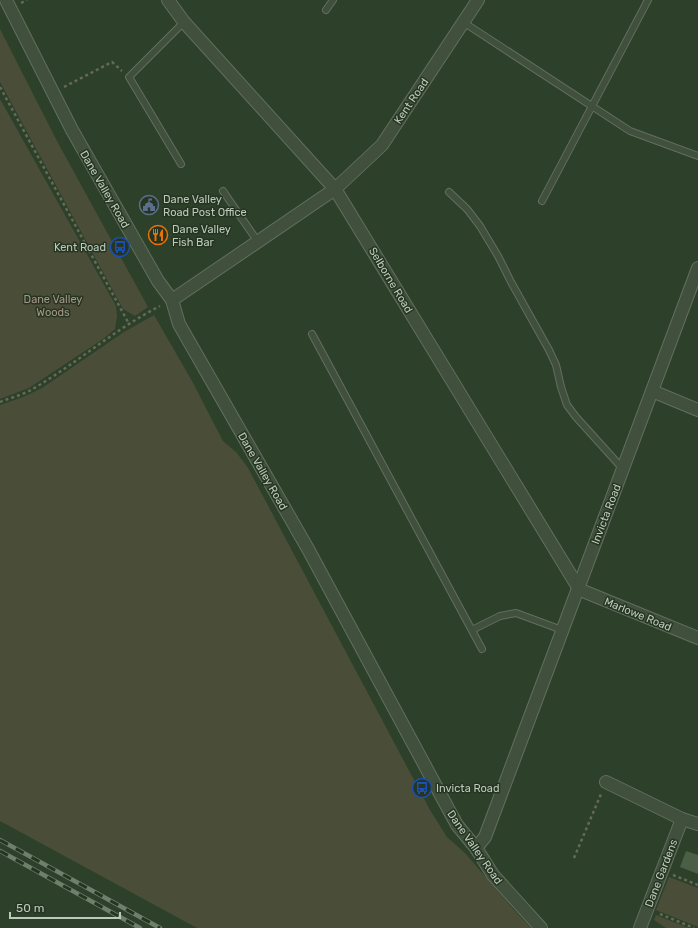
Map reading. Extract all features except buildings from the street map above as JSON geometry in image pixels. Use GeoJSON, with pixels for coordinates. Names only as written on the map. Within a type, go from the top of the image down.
{"type":"FeatureCollection","features":[{"type":"Feature","properties":{"kind":"street","name":"Dane Valley Road"},"geometry":{"type":"LineString","coordinates":[[6,0],[72,130],[158,281],[172,300],[179,324],[308,549],[457,825],[476,848],[493,875],[541,928]]}},
{"type":"Feature","properties":{"kind":"street","name":"Selborne Road"},"geometry":{"type":"LineString","coordinates":[[168,0],[184,22],[335,190],[578,588]]}},
{"type":"Feature","properties":{"kind":"street","name":"Kent Road"},"geometry":{"type":"LineString","coordinates":[[172,300],[335,190],[382,145],[478,0]]}},
{"type":"Feature","properties":{"kind":"street","name":"Invicta Road"},"geometry":{"type":"LineString","coordinates":[[476,848],[485,837],[698,268]]}},
{"type":"Feature","properties":{"kind":"street"},"geometry":{"type":"LineString","coordinates":[[652,391],[698,410]]}},
{"type":"Feature","properties":{"kind":"street","name":"Marlowe Road"},"geometry":{"type":"LineString","coordinates":[[578,588],[698,638]]}},
{"type":"Feature","properties":{"kind":"street"},"geometry":{"type":"LineString","coordinates":[[606,782],[682,819],[698,824]]}},
{"type":"Feature","properties":{"kind":"street","name":"Dane Gardens"},"geometry":{"type":"LineString","coordinates":[[640,928],[682,819]]}},
{"type":"Feature","properties":{"kind":"lane"},"geometry":{"type":"LineString","coordinates":[[326,10],[333,0]]}},
{"type":"Feature","properties":{"kind":"lane"},"geometry":{"type":"LineString","coordinates":[[542,201],[648,0]]}},
{"type":"Feature","properties":{"kind":"lane"},"geometry":{"type":"LineString","coordinates":[[182,164],[129,77],[184,22]]}},
{"type":"Feature","properties":{"kind":"lane"},"geometry":{"type":"LineString","coordinates":[[463,22],[630,131],[698,156]]}},
{"type":"Feature","properties":{"kind":"lane"},"geometry":{"type":"LineString","coordinates":[[223,191],[258,242]]}},
{"type":"Feature","properties":{"kind":"lane"},"geometry":{"type":"LineString","coordinates":[[449,192],[467,209],[480,226],[498,256],[511,282],[550,350],[556,365],[567,405],[622,469]]}},
{"type":"Feature","properties":{"kind":"lane"},"geometry":{"type":"LineString","coordinates":[[312,334],[482,649]]}},
{"type":"Feature","properties":{"kind":"lane"},"geometry":{"type":"LineString","coordinates":[[472,630],[500,616],[516,613],[562,630]]}},
{"type":"Feature","properties":{"kind":"path"},"geometry":{"type":"LineString","coordinates":[[53,93],[112,62],[129,77]]}},
{"type":"Feature","properties":{"kind":"path"},"geometry":{"type":"LineString","coordinates":[[0,87],[128,324]]}},
{"type":"Feature","properties":{"kind":"path"},"geometry":{"type":"LineString","coordinates":[[0,402],[30,390],[128,324],[172,300]]}},
{"type":"Feature","properties":{"kind":"path"},"geometry":{"type":"LineString","coordinates":[[574,858],[606,782]]}},
{"type":"Feature","properties":{"kind":"path"},"geometry":{"type":"LineString","coordinates":[[662,871],[698,885]]}},
{"type":"Feature","properties":{"kind":"path"},"geometry":{"type":"LineString","coordinates":[[647,908],[694,928]]}},
{"type":"Feature","properties":{"kind":"green space"},"geometry":{"type":"Polygon","coordinates":[[[0,29],[57,141],[148,307],[135,316],[123,309],[0,82],[0,29]]]}},
{"type":"Feature","properties":{"kind":"green space","name":"Dane Valley Woods"},"geometry":{"type":"Polygon","coordinates":[[[0,99],[116,306],[117,316],[115,329],[103,339],[29,388],[0,399],[0,99]]]}},
{"type":"Feature","properties":{"kind":"green space"},"geometry":{"type":"Polygon","coordinates":[[[154,315],[192,381],[223,441],[237,453],[248,468],[430,810],[447,837],[465,853],[531,928],[197,928],[0,821],[0,405],[23,397],[42,388],[124,332],[154,315]]]}},
{"type":"Feature","properties":{"kind":"green space"},"geometry":{"type":"Polygon","coordinates":[[[669,877],[698,888],[698,927],[656,910],[669,877]]]}},
{"type":"Feature","properties":{"kind":"green space"},"geometry":{"type":"Polygon","coordinates":[[[656,915],[689,928],[666,928],[654,920],[656,915]]]}},
{"type":"Feature","properties":{"kind":"railway"},"geometry":{"type":"LineString","coordinates":[[0,840],[160,928]]}},
{"type":"Feature","properties":{"kind":"railway"},"geometry":{"type":"LineString","coordinates":[[0,851],[140,928]]}},
{"type":"Feature","properties":{"kind":"place","name":"Dane Valley Road Post Office"},"geometry":{"type":"Point","coordinates":[149,205]}},
{"type":"Feature","properties":{"kind":"place","name":"Dane Valley Fish Bar"},"geometry":{"type":"Point","coordinates":[158,235]}},
{"type":"Feature","properties":{"kind":"place","name":"Kent Road"},"geometry":{"type":"Point","coordinates":[120,247]}},
{"type":"Feature","properties":{"kind":"place","name":"Invicta Road"},"geometry":{"type":"Point","coordinates":[422,788]}}]}
